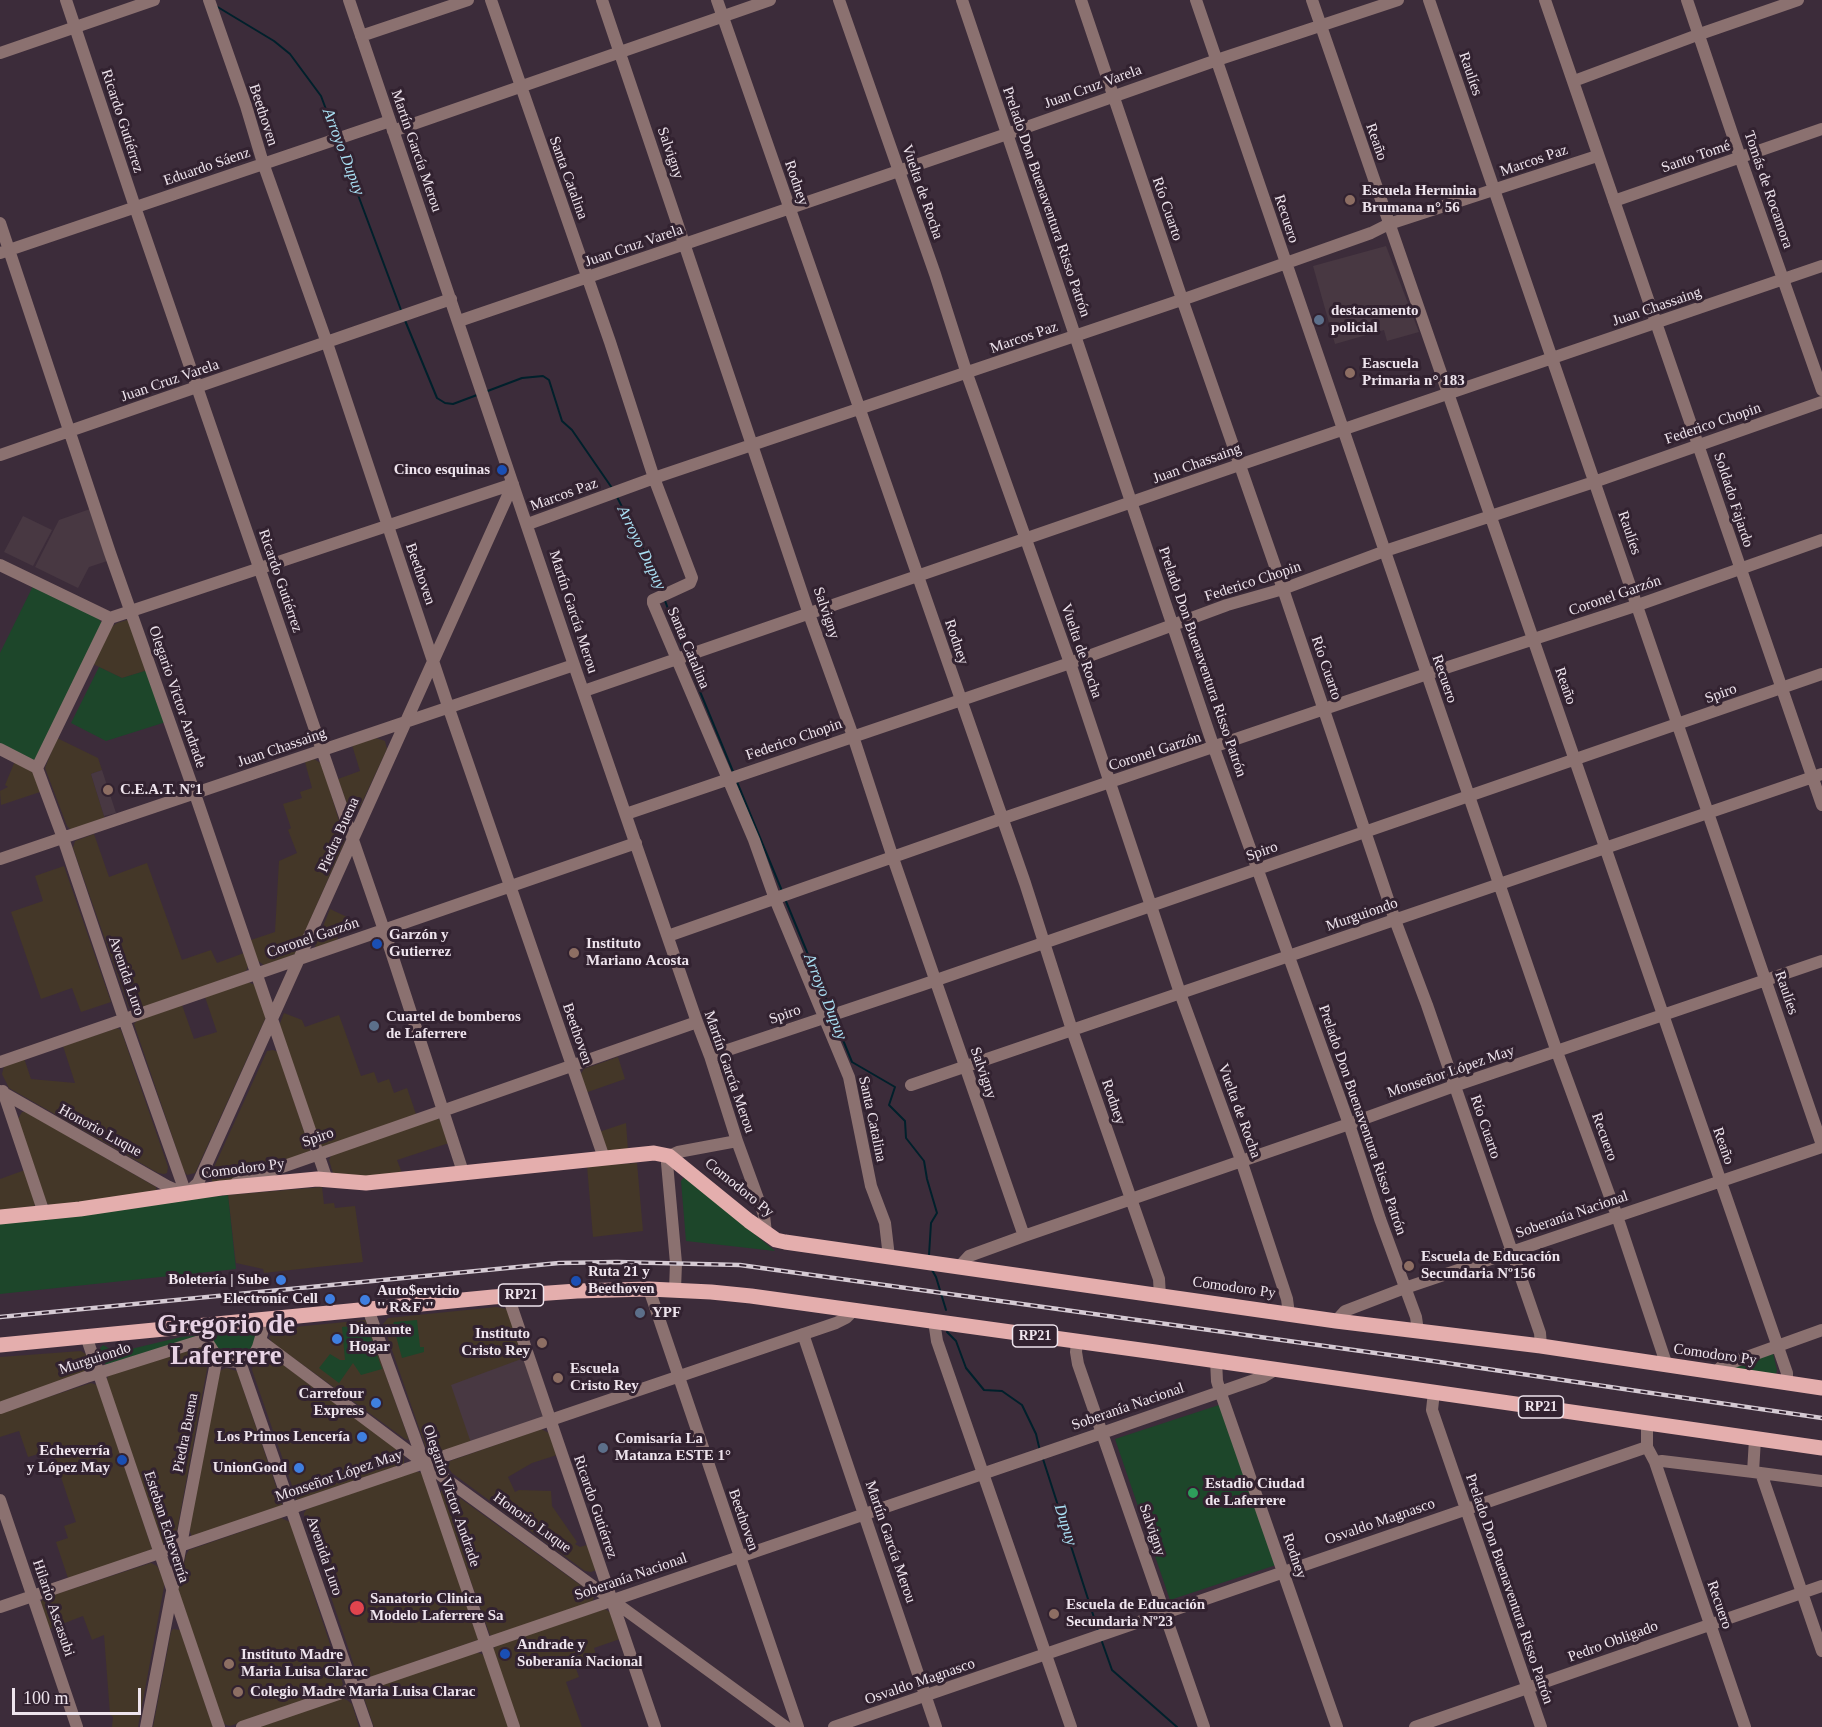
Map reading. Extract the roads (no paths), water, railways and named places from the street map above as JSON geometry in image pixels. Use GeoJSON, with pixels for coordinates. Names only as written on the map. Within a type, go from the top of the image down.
{"type":"FeatureCollection","features":[{"type":"Feature","properties":{"kind":"main road","name":"Comodoro Py"},"geometry":{"type":"LineString","coordinates":[[0,1217],[221,1188],[327,1179],[366,1183],[654,1152],[669,1156],[766,1233],[785,1242],[1336,1321],[1541,1346],[1822,1388]]}},
{"type":"Feature","properties":{"kind":"main road","name":"RP21"},"geometry":{"type":"LineString","coordinates":[[0,1345],[507,1296],[649,1289],[675,1290],[751,1296],[934,1321],[1822,1448]]}},
{"type":"Feature","properties":{"kind":"street","name":"Ricardo Gutiérrez"},"geometry":{"type":"LineString","coordinates":[[66,0],[352,842],[384,930],[463,1172]]}},
{"type":"Feature","properties":{"kind":"street"},"geometry":{"type":"LineString","coordinates":[[0,53],[154,0]]}},
{"type":"Feature","properties":{"kind":"street","name":"Martín García Merou"},"geometry":{"type":"LineString","coordinates":[[349,0],[574,665],[764,1215],[766,1233]]}},
{"type":"Feature","properties":{"kind":"street"},"geometry":{"type":"LineString","coordinates":[[361,36],[468,0]]}},
{"type":"Feature","properties":{"kind":"street","name":"Santa Catalina"},"geometry":{"type":"LineString","coordinates":[[491,0],[588,277],[654,478],[692,578],[690,583],[653,600],[653,603],[754,840],[852,1084],[860,1137],[871,1186],[885,1223],[889,1257]]}},
{"type":"Feature","properties":{"kind":"street","name":"Salvigny"},"geometry":{"type":"LineString","coordinates":[[602,0],[809,614],[1024,1236]]}},
{"type":"Feature","properties":{"kind":"street","name":"Rodney"},"geometry":{"type":"LineString","coordinates":[[717,0],[1025,883],[1072,1030],[1159,1279],[1160,1296]]}},
{"type":"Feature","properties":{"kind":"street","name":"Eduardo Sáenz"},"geometry":{"type":"LineString","coordinates":[[4,252],[336,138],[391,126],[520,87],[770,0]]}},
{"type":"Feature","properties":{"kind":"street","name":"Vuelta de Rocha"},"geometry":{"type":"LineString","coordinates":[[839,0],[967,374],[1070,663],[1180,993],[1241,1160],[1287,1299],[1289,1314]]}},
{"type":"Feature","properties":{"kind":"street","name":"Prelado Don Buenaventura Risso Patrón"},"geometry":{"type":"LineString","coordinates":[[962,0],[1172,626],[1349,1124],[1380,1219],[1416,1317],[1418,1331]]}},
{"type":"Feature","properties":{"kind":"street","name":"Río Cuarto"},"geometry":{"type":"LineString","coordinates":[[1081,0],[1395,920],[1512,1251],[1540,1333],[1541,1346]]}},
{"type":"Feature","properties":{"kind":"street","name":"Recuero"},"geometry":{"type":"LineString","coordinates":[[1196,0],[1469,796],[1501,883],[1557,1052],[1617,1216],[1666,1366]]}},
{"type":"Feature","properties":{"kind":"street","name":"Reaño"},"geometry":{"type":"LineString","coordinates":[[1312,0],[1787,1373],[1787,1383]]}},
{"type":"Feature","properties":{"kind":"street","name":"Juan Cruz Varela"},"geometry":{"type":"LineString","coordinates":[[459,321],[1398,0]]}},
{"type":"Feature","properties":{"kind":"street","name":"Raulíes"},"geometry":{"type":"LineString","coordinates":[[1429,0],[1822,1146]]}},
{"type":"Feature","properties":{"kind":"street","name":"Soldado Fajardo"},"geometry":{"type":"LineString","coordinates":[[1545,0],[1781,688],[1817,775],[1822,805]]}},
{"type":"Feature","properties":{"kind":"street","name":"Tomás de Rocamora"},"geometry":{"type":"LineString","coordinates":[[1687,0],[1822,390]]}},
{"type":"Feature","properties":{"kind":"street"},"geometry":{"type":"LineString","coordinates":[[1574,81],[1798,0]]}},
{"type":"Feature","properties":{"kind":"street","name":"Beethoven"},"geometry":{"type":"LineString","coordinates":[[210,4],[604,1158]]}},
{"type":"Feature","properties":{"kind":"street","name":"Santo Tomé"},"geometry":{"type":"LineString","coordinates":[[1614,201],[1822,129]]}},
{"type":"Feature","properties":{"kind":"street","name":"Marcos Paz"},"geometry":{"type":"LineString","coordinates":[[528,524],[654,478],[967,374],[1371,233],[1389,224],[1597,156]]}},
{"type":"Feature","properties":{"kind":"street","name":"Olegario Victor Andrade"},"geometry":{"type":"LineString","coordinates":[[0,223],[4,252],[71,431],[131,612],[327,1179]]}},
{"type":"Feature","properties":{"kind":"street","name":"Juan Chassaing"},"geometry":{"type":"LineString","coordinates":[[584,692],[1822,266]]}},
{"type":"Feature","properties":{"kind":"street","name":"Juan Cruz Varela"},"geometry":{"type":"LineString","coordinates":[[0,455],[451,299]]}},
{"type":"Feature","properties":{"kind":"street","name":"Federico Chopin"},"geometry":{"type":"LineString","coordinates":[[626,814],[961,701],[1227,605],[1283,589],[1385,551],[1594,482],[1822,402]]}},
{"type":"Feature","properties":{"kind":"street","name":"Marcos Paz"},"geometry":{"type":"LineString","coordinates":[[110,618],[513,484]]}},
{"type":"Feature","properties":{"kind":"street","name":"Piedra Buena"},"geometry":{"type":"LineString","coordinates":[[186,1194],[198,1183],[513,484]]}},
{"type":"Feature","properties":{"kind":"street","name":"Coronel Garzón"},"geometry":{"type":"LineString","coordinates":[[668,936],[1001,819],[1638,605],[1822,540]]}},
{"type":"Feature","properties":{"kind":"street"},"geometry":{"type":"LineString","coordinates":[[0,565],[110,618],[37,768],[0,750]]}},
{"type":"Feature","properties":{"kind":"street","name":"Juan Chassaing"},"geometry":{"type":"LineString","coordinates":[[0,859],[574,665]]}},
{"type":"Feature","properties":{"kind":"street","name":"Spiro"},"geometry":{"type":"LineString","coordinates":[[710,1056],[1366,833],[1822,674]]}},
{"type":"Feature","properties":{"kind":"street","name":"Avenida Luro"},"geometry":{"type":"LineString","coordinates":[[37,768],[186,1194]]}},
{"type":"Feature","properties":{"kind":"street","name":"Murguiondo"},"geometry":{"type":"LineString","coordinates":[[911,1085],[1817,775]]}},
{"type":"Feature","properties":{"kind":"street","name":"Coronel Garzón"},"geometry":{"type":"LineString","coordinates":[[0,1062],[636,843]]}},
{"type":"Feature","properties":{"kind":"street","name":"Monseñor López May"},"geometry":{"type":"LineString","coordinates":[[959,1268],[969,1256],[1024,1236],[1822,961]]}},
{"type":"Feature","properties":{"kind":"street","name":"Spiro"},"geometry":{"type":"LineString","coordinates":[[221,1188],[697,1022]]}},
{"type":"Feature","properties":{"kind":"street"},"geometry":{"type":"LineString","coordinates":[[1,1090],[44,1213]]}},
{"type":"Feature","properties":{"kind":"street","name":"Honorio Luque"},"geometry":{"type":"LineString","coordinates":[[1,1090],[167,1186],[186,1194]]}},
{"type":"Feature","properties":{"kind":"street","name":"Comodoro Py"},"geometry":{"type":"LineString","coordinates":[[669,1156],[678,1152],[737,1141]]}},
{"type":"Feature","properties":{"kind":"street","name":"Soberanía Nacional"},"geometry":{"type":"LineString","coordinates":[[1336,1321],[1346,1311],[1405,1288],[1822,1146]]}},
{"type":"Feature","properties":{"kind":"street"},"geometry":{"type":"LineString","coordinates":[[669,1156],[667,1163],[676,1263],[675,1290]]}},
{"type":"Feature","properties":{"kind":"street","name":"Beethoven"},"geometry":{"type":"LineString","coordinates":[[649,1289],[798,1727]]}},
{"type":"Feature","properties":{"kind":"street","name":"Ricardo Gutiérrez"},"geometry":{"type":"LineString","coordinates":[[507,1296],[655,1727]]}},
{"type":"Feature","properties":{"kind":"street","name":"Olegario Victor Andrade"},"geometry":{"type":"LineString","coordinates":[[368,1310],[424,1463],[514,1727]]}},
{"type":"Feature","properties":{"kind":"street","name":"Monseñor López May"},"geometry":{"type":"LineString","coordinates":[[0,1607],[803,1334],[846,1318],[854,1310]]}},
{"type":"Feature","properties":{"kind":"street"},"geometry":{"type":"LineString","coordinates":[[217,1356],[231,1363],[240,1362],[255,1353],[261,1341],[262,1320]]}},
{"type":"Feature","properties":{"kind":"street"},"geometry":{"type":"LineString","coordinates":[[934,1321],[937,1341],[1071,1727]]}},
{"type":"Feature","properties":{"kind":"street"},"geometry":{"type":"LineString","coordinates":[[1715,1373],[1722,1366],[1822,1330]]}},
{"type":"Feature","properties":{"kind":"street","name":"Martín García Merou"},"geometry":{"type":"LineString","coordinates":[[803,1334],[936,1727]]}},
{"type":"Feature","properties":{"kind":"street","name":"Esteban Echeverría"},"geometry":{"type":"LineString","coordinates":[[86,1336],[219,1727]]}},
{"type":"Feature","properties":{"kind":"street","name":"Murguiondo"},"geometry":{"type":"LineString","coordinates":[[0,1408],[99,1373],[201,1341],[211,1346],[217,1356]]}},
{"type":"Feature","properties":{"kind":"street","name":"Honorio Luque"},"geometry":{"type":"LineString","coordinates":[[261,1341],[786,1727]]}},
{"type":"Feature","properties":{"kind":"street","name":"Salvigny"},"geometry":{"type":"LineString","coordinates":[[1077,1341],[1078,1364],[1204,1727]]}},
{"type":"Feature","properties":{"kind":"street","name":"Piedra Buena"},"geometry":{"type":"LineString","coordinates":[[146,1727],[217,1356]]}},
{"type":"Feature","properties":{"kind":"street","name":"Rodney"},"geometry":{"type":"LineString","coordinates":[[1216,1360],[1220,1391],[1337,1727]]}},
{"type":"Feature","properties":{"kind":"street","name":"Avenida Luro"},"geometry":{"type":"LineString","coordinates":[[240,1362],[366,1727]]}},
{"type":"Feature","properties":{"kind":"street","name":"Soberanía Nacional"},"geometry":{"type":"LineString","coordinates":[[242,1727],[1102,1433],[1263,1377],[1275,1370]]}},
{"type":"Feature","properties":{"kind":"street","name":"Prelado Don Buenaventura Risso Patrón"},"geometry":{"type":"LineString","coordinates":[[1434,1392],[1432,1410],[1464,1509],[1541,1727]]}},
{"type":"Feature","properties":{"kind":"street","name":"Recuero"},"geometry":{"type":"LineString","coordinates":[[1647,1423],[1647,1447],[1655,1462],[1745,1727]]}},
{"type":"Feature","properties":{"kind":"street"},"geometry":{"type":"LineString","coordinates":[[1755,1439],[1757,1472],[1822,1651]]}},
{"type":"Feature","properties":{"kind":"street","name":"Osvaldo Magnasco"},"geometry":{"type":"LineString","coordinates":[[834,1727],[1647,1447]]}},
{"type":"Feature","properties":{"kind":"street"},"geometry":{"type":"LineString","coordinates":[[1655,1462],[1822,1481]]}},
{"type":"Feature","properties":{"kind":"street","name":"Hilario Ascasubi"},"geometry":{"type":"LineString","coordinates":[[0,1500],[77,1727]]}},
{"type":"Feature","properties":{"kind":"street","name":"Pedro Obligado"},"geometry":{"type":"LineString","coordinates":[[1415,1727],[1822,1586]]}},
{"type":"Feature","properties":{"kind":"waterway","name":"Arroyo Dupuy"},"geometry":{"type":"LineString","coordinates":[[216,6],[274,41],[290,54],[321,96],[336,136]]}},
{"type":"Feature","properties":{"kind":"waterway","name":"Arroyo Dupuy"},"geometry":{"type":"LineString","coordinates":[[339,144],[401,310]]}},
{"type":"Feature","properties":{"kind":"waterway","name":"Arroyo Dupuy"},"geometry":{"type":"LineString","coordinates":[[404,318],[437,398],[445,403],[453,404],[477,395]]}},
{"type":"Feature","properties":{"kind":"waterway","name":"Arroyo Dupuy"},"geometry":{"type":"LineString","coordinates":[[485,392],[522,378],[543,376],[549,380],[562,421],[572,430],[612,488]]}},
{"type":"Feature","properties":{"kind":"waterway","name":"Arroyo Dupuy"},"geometry":{"type":"LineString","coordinates":[[616,495],[662,590]]}},
{"type":"Feature","properties":{"kind":"waterway","name":"Arroyo Dupuy"},"geometry":{"type":"LineString","coordinates":[[664,598],[684,652]]}},
{"type":"Feature","properties":{"kind":"waterway","name":"Arroyo Dupuy"},"geometry":{"type":"LineString","coordinates":[[687,660],[734,774]]}},
{"type":"Feature","properties":{"kind":"waterway","name":"Arroyo Dupuy"},"geometry":{"type":"LineString","coordinates":[[737,782],[782,891]]}},
{"type":"Feature","properties":{"kind":"waterway","name":"Arroyo Dupuy"},"geometry":{"type":"LineString","coordinates":[[785,899],[831,1010]]}},
{"type":"Feature","properties":{"kind":"waterway","name":"Arroyo Dupuy"},"geometry":{"type":"LineString","coordinates":[[834,1018],[852,1062],[895,1087],[889,1105],[905,1121],[906,1138],[924,1161],[937,1213],[931,1223],[929,1255]]}},
{"type":"Feature","properties":{"kind":"waterway","name":"Arroyo Dupuy"},"geometry":{"type":"LineString","coordinates":[[932,1270],[946,1310]]}},
{"type":"Feature","properties":{"kind":"waterway","name":"Dupuy"},"geometry":{"type":"LineString","coordinates":[[947,1332],[956,1341],[966,1368],[984,1390],[1002,1391],[1022,1405],[1036,1434],[1040,1451]]}},
{"type":"Feature","properties":{"kind":"waterway","name":"Dupuy"},"geometry":{"type":"LineString","coordinates":[[1043,1459],[1098,1630]]}},
{"type":"Feature","properties":{"kind":"waterway","name":"Dupuy"},"geometry":{"type":"LineString","coordinates":[[1101,1639],[1112,1670],[1177,1727]]}},
{"type":"Feature","properties":{"kind":"railway"},"geometry":{"type":"LineString","coordinates":[[0,1317],[559,1263],[740,1265],[1426,1360],[1822,1418]]}},
{"type":"Feature","properties":{"kind":"place","name":"Escuela Herminia Brumana n° 56"},"geometry":{"type":"Point","coordinates":[1350,200]}},
{"type":"Feature","properties":{"kind":"place","name":"destacamento policial"},"geometry":{"type":"Point","coordinates":[1319,320]}},
{"type":"Feature","properties":{"kind":"place","name":"Eascuela Primaria n° 183"},"geometry":{"type":"Point","coordinates":[1350,373]}},
{"type":"Feature","properties":{"kind":"place","name":"Cinco esquinas"},"geometry":{"type":"Point","coordinates":[502,470]}},
{"type":"Feature","properties":{"kind":"place","name":"C.E.A.T. Nº1"},"geometry":{"type":"Point","coordinates":[108,790]}},
{"type":"Feature","properties":{"kind":"place","name":"Garzón y Gutierrez"},"geometry":{"type":"Point","coordinates":[377,944]}},
{"type":"Feature","properties":{"kind":"place","name":"Instituto Mariano Acosta"},"geometry":{"type":"Point","coordinates":[574,953]}},
{"type":"Feature","properties":{"kind":"place","name":"Cuartel de bomberos de Laferrere"},"geometry":{"type":"Point","coordinates":[374,1026]}},
{"type":"Feature","properties":{"kind":"place","name":"Escuela de Educación Secundaria Nº156"},"geometry":{"type":"Point","coordinates":[1409,1266]}},
{"type":"Feature","properties":{"kind":"place","name":"Boletería | Sube"},"geometry":{"type":"Point","coordinates":[281,1280]}},
{"type":"Feature","properties":{"kind":"place","name":"Ruta 21 y Beethoven"},"geometry":{"type":"Point","coordinates":[576,1281]}},
{"type":"Feature","properties":{"kind":"place","name":"Electronic Cell"},"geometry":{"type":"Point","coordinates":[330,1299]}},
{"type":"Feature","properties":{"kind":"place","name":"Auto$ervicio '' R&F ''"},"geometry":{"type":"Point","coordinates":[365,1300]}},
{"type":"Feature","properties":{"kind":"place","name":"YPF"},"geometry":{"type":"Point","coordinates":[640,1313]}},
{"type":"Feature","properties":{"kind":"place","name":"Diamante Hogar"},"geometry":{"type":"Point","coordinates":[337,1339]}},
{"type":"Feature","properties":{"kind":"place","name":"Instituto Cristo Rey"},"geometry":{"type":"Point","coordinates":[542,1343]}},
{"type":"Feature","properties":{"kind":"place","name":"Escuela Cristo Rey"},"geometry":{"type":"Point","coordinates":[558,1378]}},
{"type":"Feature","properties":{"kind":"place","name":"Carrefour Express"},"geometry":{"type":"Point","coordinates":[376,1403]}},
{"type":"Feature","properties":{"kind":"place","name":"Los Primos Lencería"},"geometry":{"type":"Point","coordinates":[362,1437]}},
{"type":"Feature","properties":{"kind":"place","name":"Comisaría La Matanza ESTE 1°"},"geometry":{"type":"Point","coordinates":[603,1448]}},
{"type":"Feature","properties":{"kind":"place","name":"Echeverría y López May"},"geometry":{"type":"Point","coordinates":[122,1460]}},
{"type":"Feature","properties":{"kind":"place","name":"UnionGood"},"geometry":{"type":"Point","coordinates":[299,1468]}},
{"type":"Feature","properties":{"kind":"place","name":"Estadio Ciudad de Laferrere"},"geometry":{"type":"Point","coordinates":[1193,1493]}},
{"type":"Feature","properties":{"kind":"place","name":"Sanatorio Clinica Modelo Laferrere Sa"},"geometry":{"type":"Point","coordinates":[357,1608]}},
{"type":"Feature","properties":{"kind":"place","name":"Escuela de Educación Secundaria Nº23"},"geometry":{"type":"Point","coordinates":[1054,1614]}},
{"type":"Feature","properties":{"kind":"place","name":"Andrade y Soberanía Nacional"},"geometry":{"type":"Point","coordinates":[505,1654]}},
{"type":"Feature","properties":{"kind":"place","name":"Instituto Madre Maria Luisa Clarac"},"geometry":{"type":"Point","coordinates":[229,1664]}},
{"type":"Feature","properties":{"kind":"place","name":"Colegio Madre Maria Luisa Clarac"},"geometry":{"type":"Point","coordinates":[238,1692]}},
{"type":"Feature","properties":{"kind":"district","name":"Gregorio de Laferrere"},"geometry":{"type":"Point","coordinates":[226,1342]}}]}
